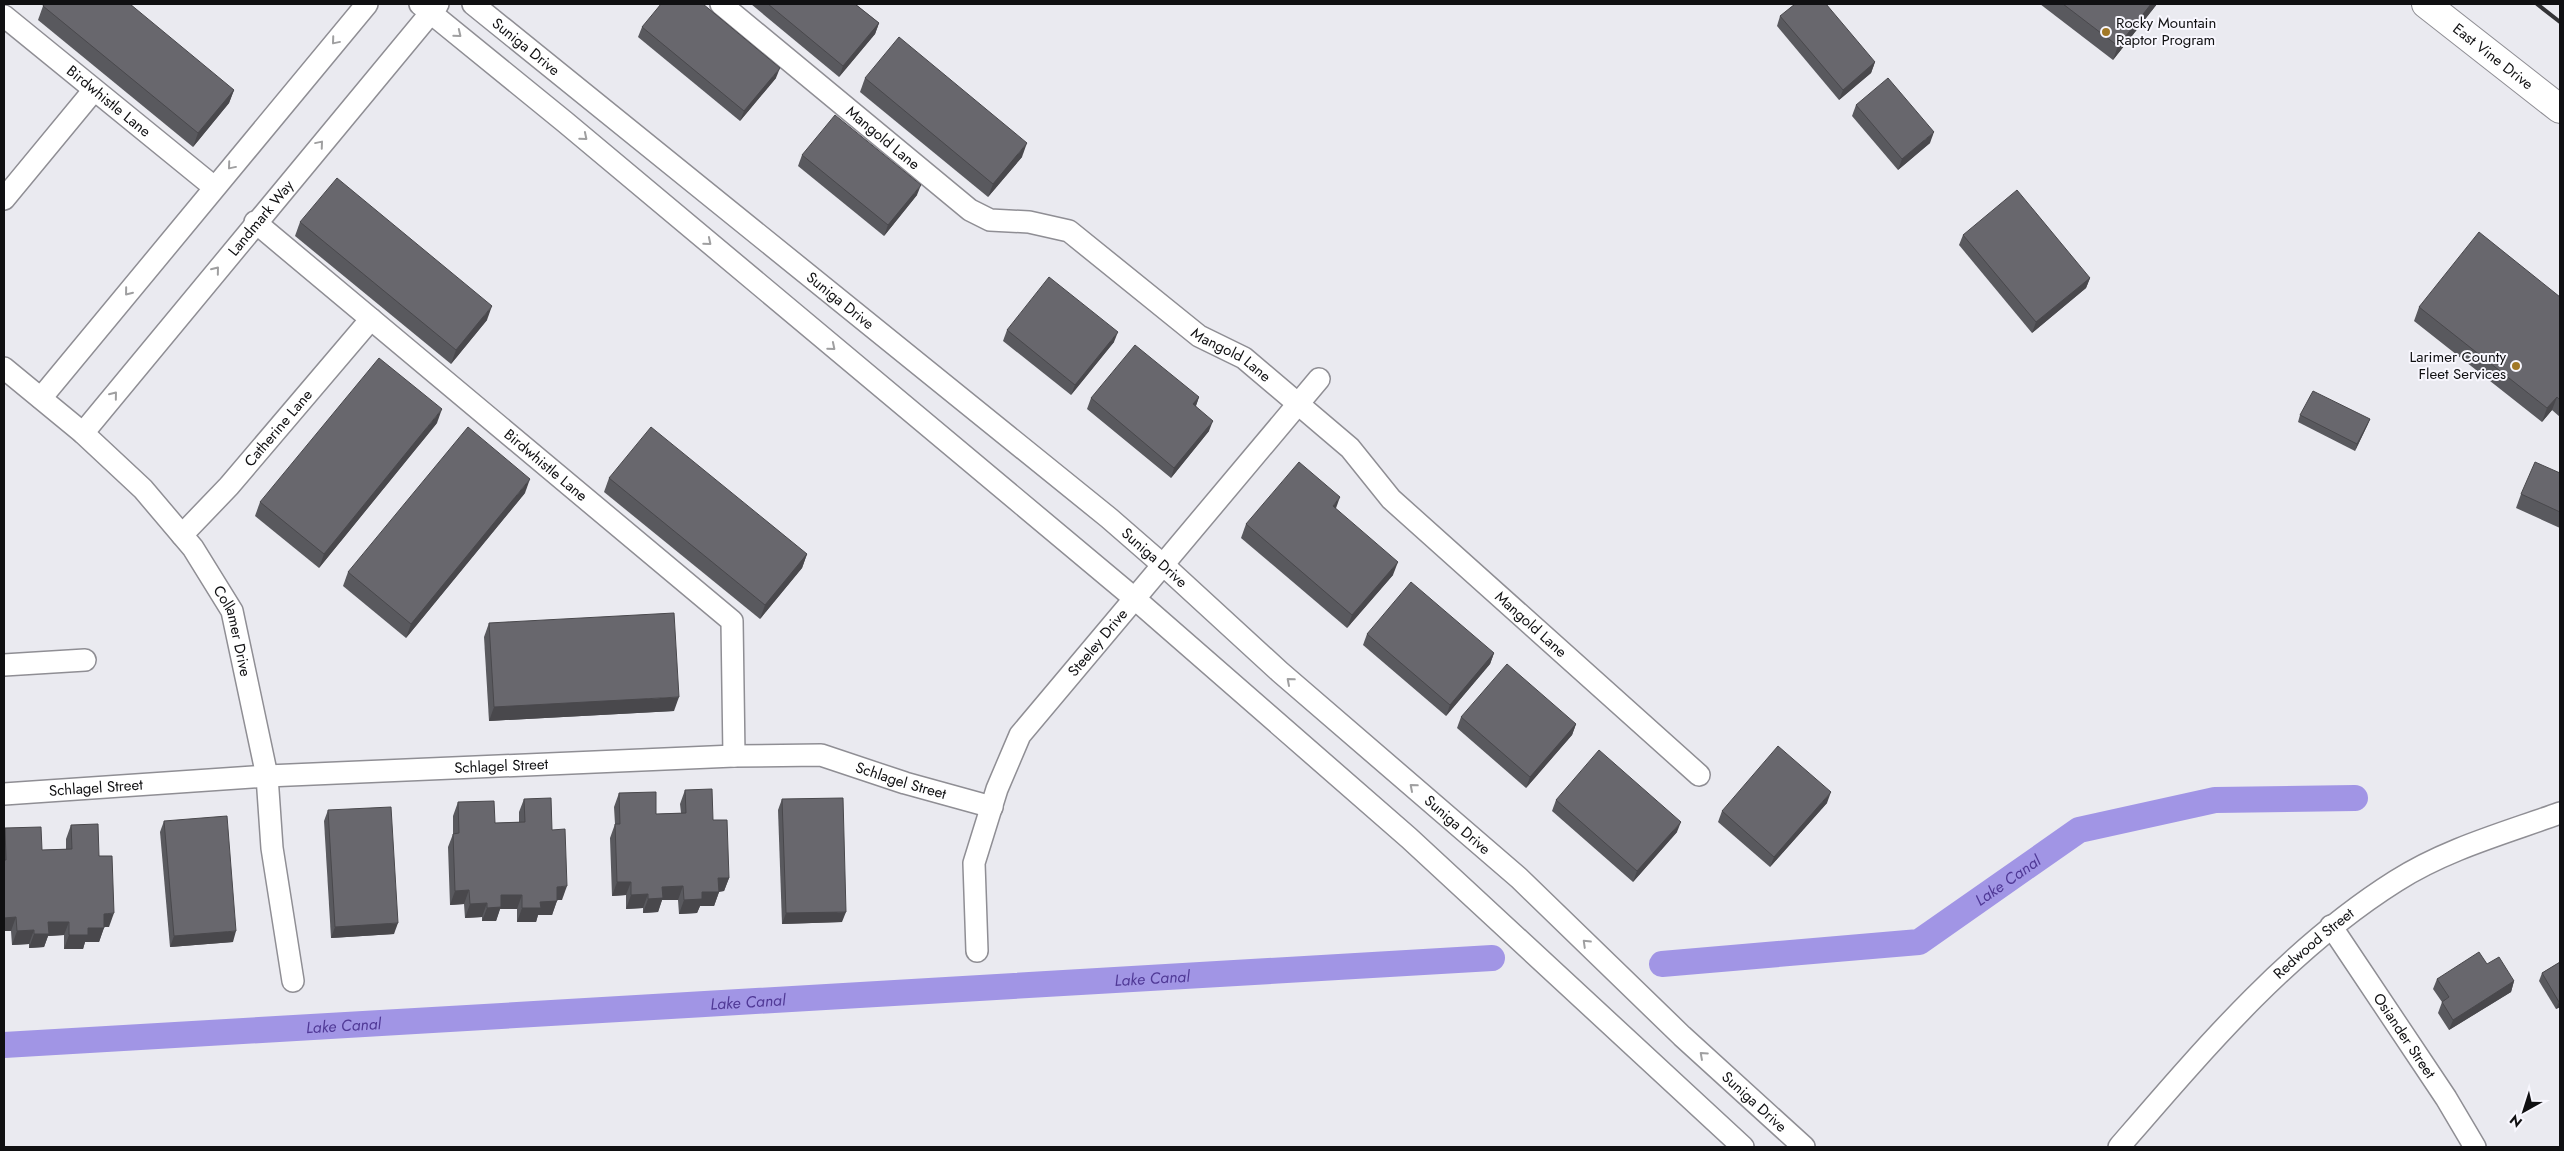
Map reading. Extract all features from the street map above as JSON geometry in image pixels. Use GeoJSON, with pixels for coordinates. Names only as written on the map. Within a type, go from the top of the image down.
{"type":"FeatureCollection","features":[{"type":"Feature","properties":{"kind":"main road","name":"East Vine Drive"},"geometry":{"type":"LineString","coordinates":[[2426,4],[2560,109]]}},
{"type":"Feature","properties":{"kind":"street"},"geometry":{"type":"LineString","coordinates":[[41,398],[367,4]]}},
{"type":"Feature","properties":{"kind":"street","name":"Suniga Drive"},"geometry":{"type":"LineString","coordinates":[[473,4],[1101,512],[1162,564],[1280,672],[1519,878],[1682,1036],[1804,1147]]}},
{"type":"Feature","properties":{"kind":"street","name":"Mangold Lane"},"geometry":{"type":"LineString","coordinates":[[721,4],[970,210],[990,220],[1029,222],[1069,231],[1199,336],[1244,358],[1350,448],[1391,499],[1699,776]]}},
{"type":"Feature","properties":{"kind":"street"},"geometry":{"type":"LineString","coordinates":[[430,7],[1134,598],[1409,838],[1743,1147]]}},
{"type":"Feature","properties":{"kind":"street","name":"Landmark Way"},"geometry":{"type":"LineString","coordinates":[[83,433],[430,7]]}},
{"type":"Feature","properties":{"kind":"street","name":"Birdwhistle Lane"},"geometry":{"type":"LineString","coordinates":[[4,16],[214,187]]}},
{"type":"Feature","properties":{"kind":"street"},"geometry":{"type":"LineString","coordinates":[[4,199],[94,90]]}},
{"type":"Feature","properties":{"kind":"street","name":"Birdwhistle Lane"},"geometry":{"type":"LineString","coordinates":[[255,222],[732,621],[734,756]]}},
{"type":"Feature","properties":{"kind":"street","name":"Catherine Lane"},"geometry":{"type":"LineString","coordinates":[[182,534],[229,486],[371,319]]}},
{"type":"Feature","properties":{"kind":"street","name":"Collamer Drive"},"geometry":{"type":"LineString","coordinates":[[4,368],[83,433],[143,489],[182,534],[232,611],[267,776],[272,848],[292,981]]}},
{"type":"Feature","properties":{"kind":"street","name":"Steeley Drive"},"geometry":{"type":"LineString","coordinates":[[977,951],[974,863],[992,807],[1020,735],[1319,379]]}},
{"type":"Feature","properties":{"kind":"street"},"geometry":{"type":"LineString","coordinates":[[4,665],[85,660]]}},
{"type":"Feature","properties":{"kind":"street","name":"Schlagel Street"},"geometry":{"type":"LineString","coordinates":[[4,794],[267,776],[734,756],[820,755],[905,783],[992,807]]}},
{"type":"Feature","properties":{"kind":"street","name":"Redwood Street"},"geometry":{"type":"LineString","coordinates":[[2120,1147],[2176,1082],[2255,997],[2331,926],[2397,880],[2463,848],[2560,813]]}},
{"type":"Feature","properties":{"kind":"street","name":"Osiander Street"},"geometry":{"type":"LineString","coordinates":[[2331,926],[2446,1098],[2475,1147]]}},
{"type":"Feature","properties":{"kind":"building"},"geometry":{"type":"Polygon","coordinates":[[[44,4],[130,4],[234,90],[198,133],[43,6],[44,4]]]}},
{"type":"Feature","properties":{"kind":"building"},"geometry":{"type":"Polygon","coordinates":[[[661,4],[703,4],[780,68],[744,111],[642,27],[661,4]]]}},
{"type":"Feature","properties":{"kind":"building"},"geometry":{"type":"Polygon","coordinates":[[[768,4],[855,4],[879,23],[843,66],[768,4]]]}},
{"type":"Feature","properties":{"kind":"building"},"geometry":{"type":"Polygon","coordinates":[[[1795,4],[1826,4],[1875,62],[1843,90],[1780,16],[1795,4]]]}},
{"type":"Feature","properties":{"kind":"building"},"geometry":{"type":"Polygon","coordinates":[[[2063,4],[2151,4],[2118,46],[2063,4]]]}},
{"type":"Feature","properties":{"kind":"building"},"geometry":{"type":"Polygon","coordinates":[[[899,37],[1027,143],[993,184],[865,78],[899,37]]]}},
{"type":"Feature","properties":{"kind":"building"},"geometry":{"type":"Polygon","coordinates":[[[1888,78],[1934,132],[1902,159],[1856,105],[1888,78]]]}},
{"type":"Feature","properties":{"kind":"building"},"geometry":{"type":"Polygon","coordinates":[[[835,115],[921,185],[888,225],[802,155],[835,115]]]}},
{"type":"Feature","properties":{"kind":"building"},"geometry":{"type":"Polygon","coordinates":[[[337,178],[492,306],[456,350],[300,222],[337,178]]]}},
{"type":"Feature","properties":{"kind":"building"},"geometry":{"type":"Polygon","coordinates":[[[2017,190],[2090,278],[2036,322],[1963,235],[2017,190]]]}},
{"type":"Feature","properties":{"kind":"building","name":"Larimer County Fleet Services"},"geometry":{"type":"Polygon","coordinates":[[[2479,232],[2560,297],[2560,400],[2557,397],[2547,408],[2419,307],[2479,232]]]}},
{"type":"Feature","properties":{"kind":"building"},"geometry":{"type":"Polygon","coordinates":[[[1049,277],[1118,332],[1075,385],[1007,330],[1049,277]]]}},
{"type":"Feature","properties":{"kind":"building"},"geometry":{"type":"Polygon","coordinates":[[[1135,345],[1199,397],[1193,404],[1213,421],[1174,468],[1091,398],[1135,345]]]}},
{"type":"Feature","properties":{"kind":"building"},"geometry":{"type":"Polygon","coordinates":[[[379,358],[442,409],[324,554],[260,502],[379,358]]]}},
{"type":"Feature","properties":{"kind":"building"},"geometry":{"type":"Polygon","coordinates":[[[2313,391],[2370,419],[2357,444],[2300,415],[2313,391]]]}},
{"type":"Feature","properties":{"kind":"building"},"geometry":{"type":"Polygon","coordinates":[[[468,427],[530,479],[411,624],[348,572],[468,427]]]}},
{"type":"Feature","properties":{"kind":"building"},"geometry":{"type":"Polygon","coordinates":[[[651,427],[807,554],[765,605],[609,478],[651,427]]]}},
{"type":"Feature","properties":{"kind":"building"},"geometry":{"type":"Polygon","coordinates":[[[1299,462],[1340,497],[1333,506],[1398,562],[1352,615],[1246,524],[1299,462]]]}},
{"type":"Feature","properties":{"kind":"building"},"geometry":{"type":"Polygon","coordinates":[[[2535,462],[2560,473],[2560,512],[2521,494],[2535,462]]]}},
{"type":"Feature","properties":{"kind":"building"},"geometry":{"type":"Polygon","coordinates":[[[1411,582],[1494,653],[1450,705],[1367,634],[1411,582]]]}},
{"type":"Feature","properties":{"kind":"building"},"geometry":{"type":"Polygon","coordinates":[[[674,613],[679,697],[494,707],[489,623],[674,613]]]}},
{"type":"Feature","properties":{"kind":"building"},"geometry":{"type":"Polygon","coordinates":[[[1507,664],[1576,724],[1530,777],[1461,717],[1507,664]]]}},
{"type":"Feature","properties":{"kind":"building"},"geometry":{"type":"Polygon","coordinates":[[[1778,746],[1831,792],[1774,857],[1722,811],[1778,746]]]}},
{"type":"Feature","properties":{"kind":"building"},"geometry":{"type":"Polygon","coordinates":[[[1599,750],[1681,822],[1637,871],[1556,800],[1599,750]]]}},
{"type":"Feature","properties":{"kind":"building"},"geometry":{"type":"Polygon","coordinates":[[[712,789],[713,820],[727,820],[729,878],[718,878],[719,892],[702,892],[702,899],[684,900],[683,886],[662,887],[663,898],[648,899],[648,894],[631,895],[631,882],[617,882],[615,824],[620,824],[619,793],[656,792],[656,814],[686,813],[685,790],[712,789]]]}},
{"type":"Feature","properties":{"kind":"building"},"geometry":{"type":"Polygon","coordinates":[[[551,798],[552,830],[565,829],[567,886],[557,887],[557,901],[540,902],[541,908],[522,908],[522,895],[501,895],[501,907],[487,908],[487,903],[470,904],[469,890],[455,891],[453,834],[459,833],[458,802],[494,801],[495,823],[525,822],[524,799],[551,798]]]}},
{"type":"Feature","properties":{"kind":"building"},"geometry":{"type":"Polygon","coordinates":[[[843,798],[846,912],[786,913],[782,799],[843,798]]]}},
{"type":"Feature","properties":{"kind":"building"},"geometry":{"type":"Polygon","coordinates":[[[391,807],[398,923],[335,927],[328,810],[391,807]]]}},
{"type":"Feature","properties":{"kind":"building"},"geometry":{"type":"Polygon","coordinates":[[[227,816],[236,931],[174,936],[164,821],[227,816]]]}},
{"type":"Feature","properties":{"kind":"building"},"geometry":{"type":"Polygon","coordinates":[[[98,824],[99,856],[112,856],[114,913],[104,914],[104,928],[88,928],[88,935],[69,935],[69,922],[48,922],[49,934],[34,934],[34,930],[17,931],[16,917],[4,918],[5,828],[41,827],[42,850],[72,849],[71,825],[98,824]]]}},
{"type":"Feature","properties":{"kind":"building"},"geometry":{"type":"Polygon","coordinates":[[[2479,952],[2487,964],[2499,957],[2514,981],[2453,1020],[2442,1002],[2449,997],[2437,979],[2479,952]]]}},
{"type":"Feature","properties":{"kind":"building"},"geometry":{"type":"Polygon","coordinates":[[[2560,962],[2560,1001],[2559,1002],[2542,973],[2560,962]]]}},
{"type":"Feature","properties":{"kind":"waterway","name":"Lake Canal"},"geometry":{"type":"LineString","coordinates":[[1662,964],[1919,942],[2079,830],[2215,800],[2355,798]]}},
{"type":"Feature","properties":{"kind":"waterway","name":"Lake Canal"},"geometry":{"type":"LineString","coordinates":[[4,1045],[1492,958]]}},
{"type":"Feature","properties":{"kind":"railway"},"geometry":{"type":"LineString","coordinates":[[2537,4],[2560,22]]}},
{"type":"Feature","properties":{"kind":"place","name":"Rocky Mountain Raptor Program"},"geometry":{"type":"Point","coordinates":[2106,32]}},
{"type":"Feature","properties":{"kind":"place","name":"Larimer County Fleet Services"},"geometry":{"type":"Point","coordinates":[2516,366]}}]}
